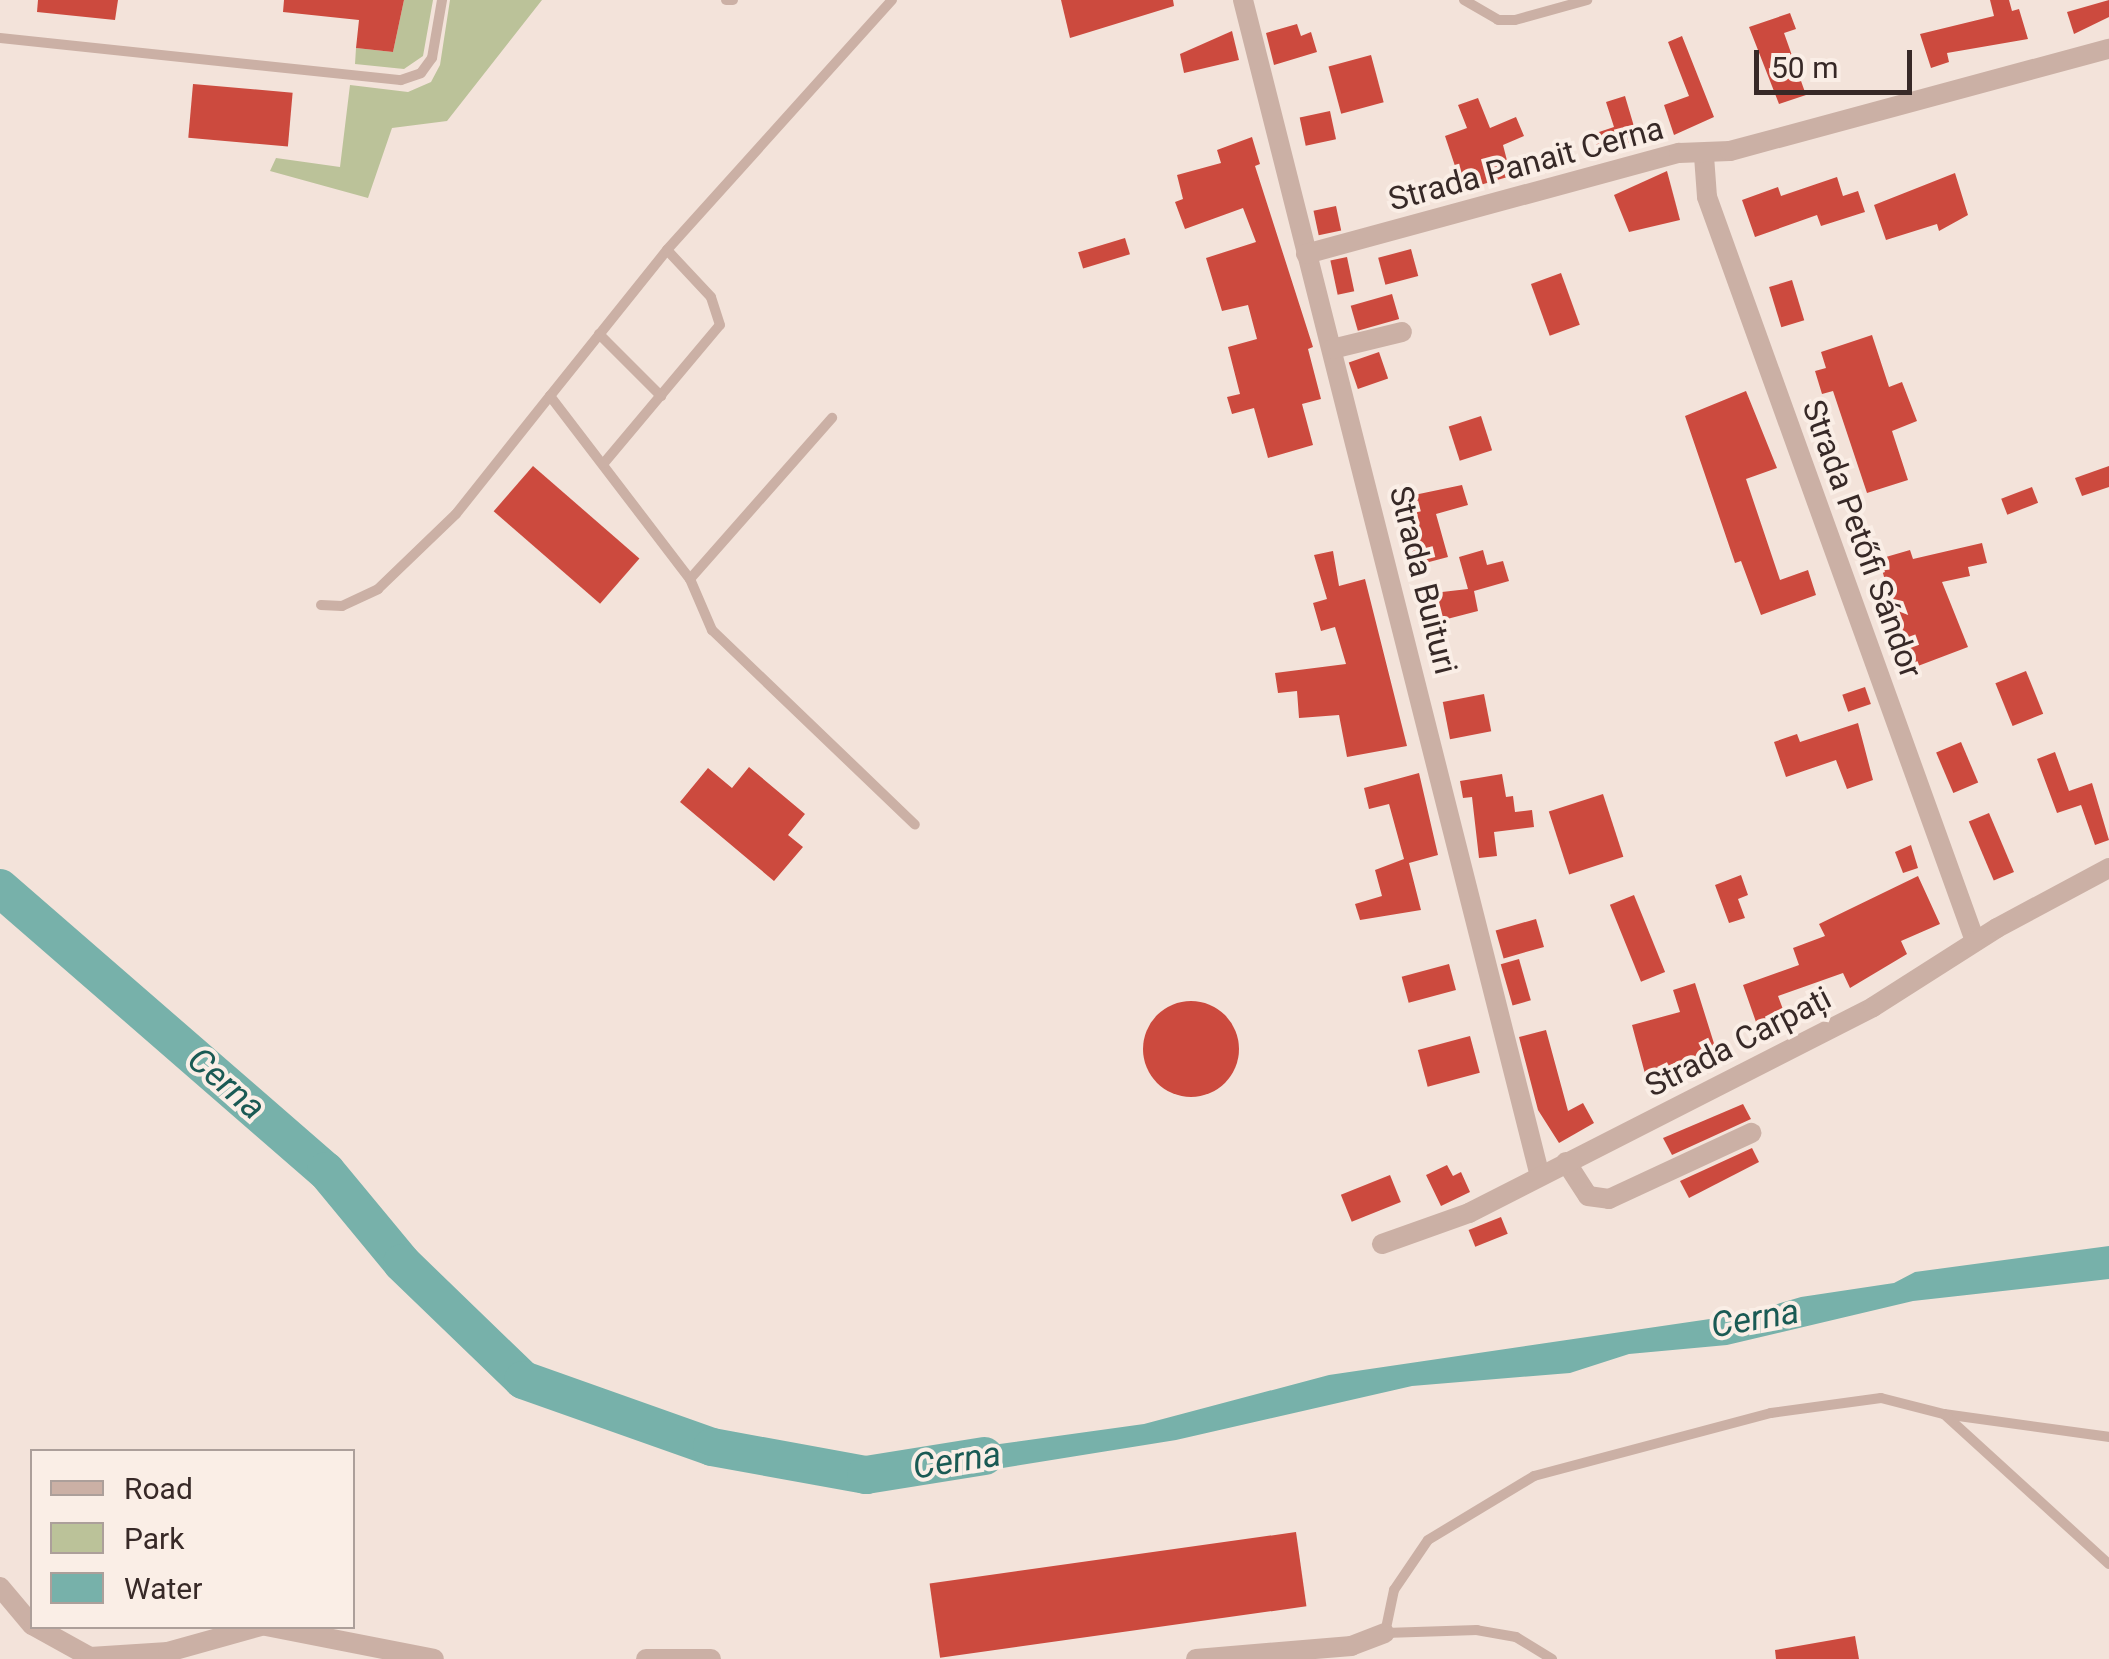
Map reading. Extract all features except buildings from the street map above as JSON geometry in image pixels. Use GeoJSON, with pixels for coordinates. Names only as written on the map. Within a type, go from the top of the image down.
{"type":"FeatureCollection","features":[{"type":"Feature","properties":{"kind":"street","name":"Strada Buituri"},"geometry":{"type":"LineString","coordinates":[[1242,0],[1540,1176]]}},
{"type":"Feature","properties":{"kind":"street","name":"Strada Panait Cerna"},"geometry":{"type":"LineString","coordinates":[[1306,254],[1679,153],[1704,156],[2109,49]]}},
{"type":"Feature","properties":{"kind":"street","name":"Strada Petőfi Sándor"},"geometry":{"type":"LineString","coordinates":[[1704,156],[1707,198],[1976,941]]}},
{"type":"Feature","properties":{"kind":"street"},"geometry":{"type":"LineString","coordinates":[[1332,349],[1402,332]]}},
{"type":"Feature","properties":{"kind":"street","name":"Strada Carpați"},"geometry":{"type":"LineString","coordinates":[[1382,1244],[1432,1231],[1899,994],[1976,941],[2109,868]]}},
{"type":"Feature","properties":{"kind":"street"},"geometry":{"type":"LineString","coordinates":[[1566,1162],[1588,1196],[1609,1199],[1751,1133]]}},
{"type":"Feature","properties":{"kind":"street"},"geometry":{"type":"LineString","coordinates":[[0,1588],[30,1623]]}},
{"type":"Feature","properties":{"kind":"street"},"geometry":{"type":"LineString","coordinates":[[39,1629],[90,1657],[168,1652],[252,1629]]}},
{"type":"Feature","properties":{"kind":"street"},"geometry":{"type":"LineString","coordinates":[[279,1629],[434,1659]]}},
{"type":"Feature","properties":{"kind":"street"},"geometry":{"type":"LineString","coordinates":[[1196,1659],[1351,1646],[1385,1633]]}},
{"type":"Feature","properties":{"kind":"street"},"geometry":{"type":"LineString","coordinates":[[646,1659],[711,1659]]}},
{"type":"Feature","properties":{"kind":"lane"},"geometry":{"type":"LineString","coordinates":[[0,38],[401,80],[421,73],[432,58],[442,0]]}},
{"type":"Feature","properties":{"kind":"lane"},"geometry":{"type":"LineString","coordinates":[[321,605],[342,606],[378,588],[456,514],[667,250],[892,0]]}},
{"type":"Feature","properties":{"kind":"lane"},"geometry":{"type":"LineString","coordinates":[[1464,0],[1498,20],[1515,20],[1587,0]]}},
{"type":"Feature","properties":{"kind":"lane"},"geometry":{"type":"LineString","coordinates":[[604,463],[720,326],[711,297],[667,250]]}},
{"type":"Feature","properties":{"kind":"lane"},"geometry":{"type":"LineString","coordinates":[[599,334],[661,396]]}},
{"type":"Feature","properties":{"kind":"lane"},"geometry":{"type":"LineString","coordinates":[[550,396],[690,578],[712,630],[916,825]]}},
{"type":"Feature","properties":{"kind":"lane"},"geometry":{"type":"LineString","coordinates":[[690,578],[832,418]]}},
{"type":"Feature","properties":{"kind":"lane"},"geometry":{"type":"LineString","coordinates":[[1552,1659],[1516,1637],[1476,1630],[1385,1633],[1394,1590],[1428,1540],[1534,1476],[1771,1413],[1881,1398],[1944,1414],[2109,1437]]}},
{"type":"Feature","properties":{"kind":"lane"},"geometry":{"type":"LineString","coordinates":[[1944,1414],[2109,1564]]}},
{"type":"Feature","properties":{"kind":"green space"},"geometry":{"type":"Polygon","coordinates":[[[404,0],[433,0],[423,56],[404,69],[355,64],[356,48],[393,52],[404,0]]]}},
{"type":"Feature","properties":{"kind":"green space"},"geometry":{"type":"Polygon","coordinates":[[[450,0],[542,0],[447,121],[392,128],[368,198],[270,171],[276,158],[340,167],[350,85],[408,92],[431,82],[440,65],[450,0]]]}},
{"type":"Feature","properties":{"kind":"water"},"geometry":{"type":"Polygon","coordinates":[[[2109,1246],[2109,1279],[1913,1301],[1727,1345],[1629,1354],[1570,1373],[1412,1386],[1176,1440],[934,1479],[934,1453],[1144,1424],[1329,1375],[1744,1314],[1801,1297],[1894,1283],[1915,1272],[2109,1246]]]}},
{"type":"Feature","properties":{"kind":"waterway","name":"Cerna"},"geometry":{"type":"LineString","coordinates":[[0,888],[326,1171],[402,1263],[523,1380],[712,1447],[866,1475],[984,1456]]}}]}
